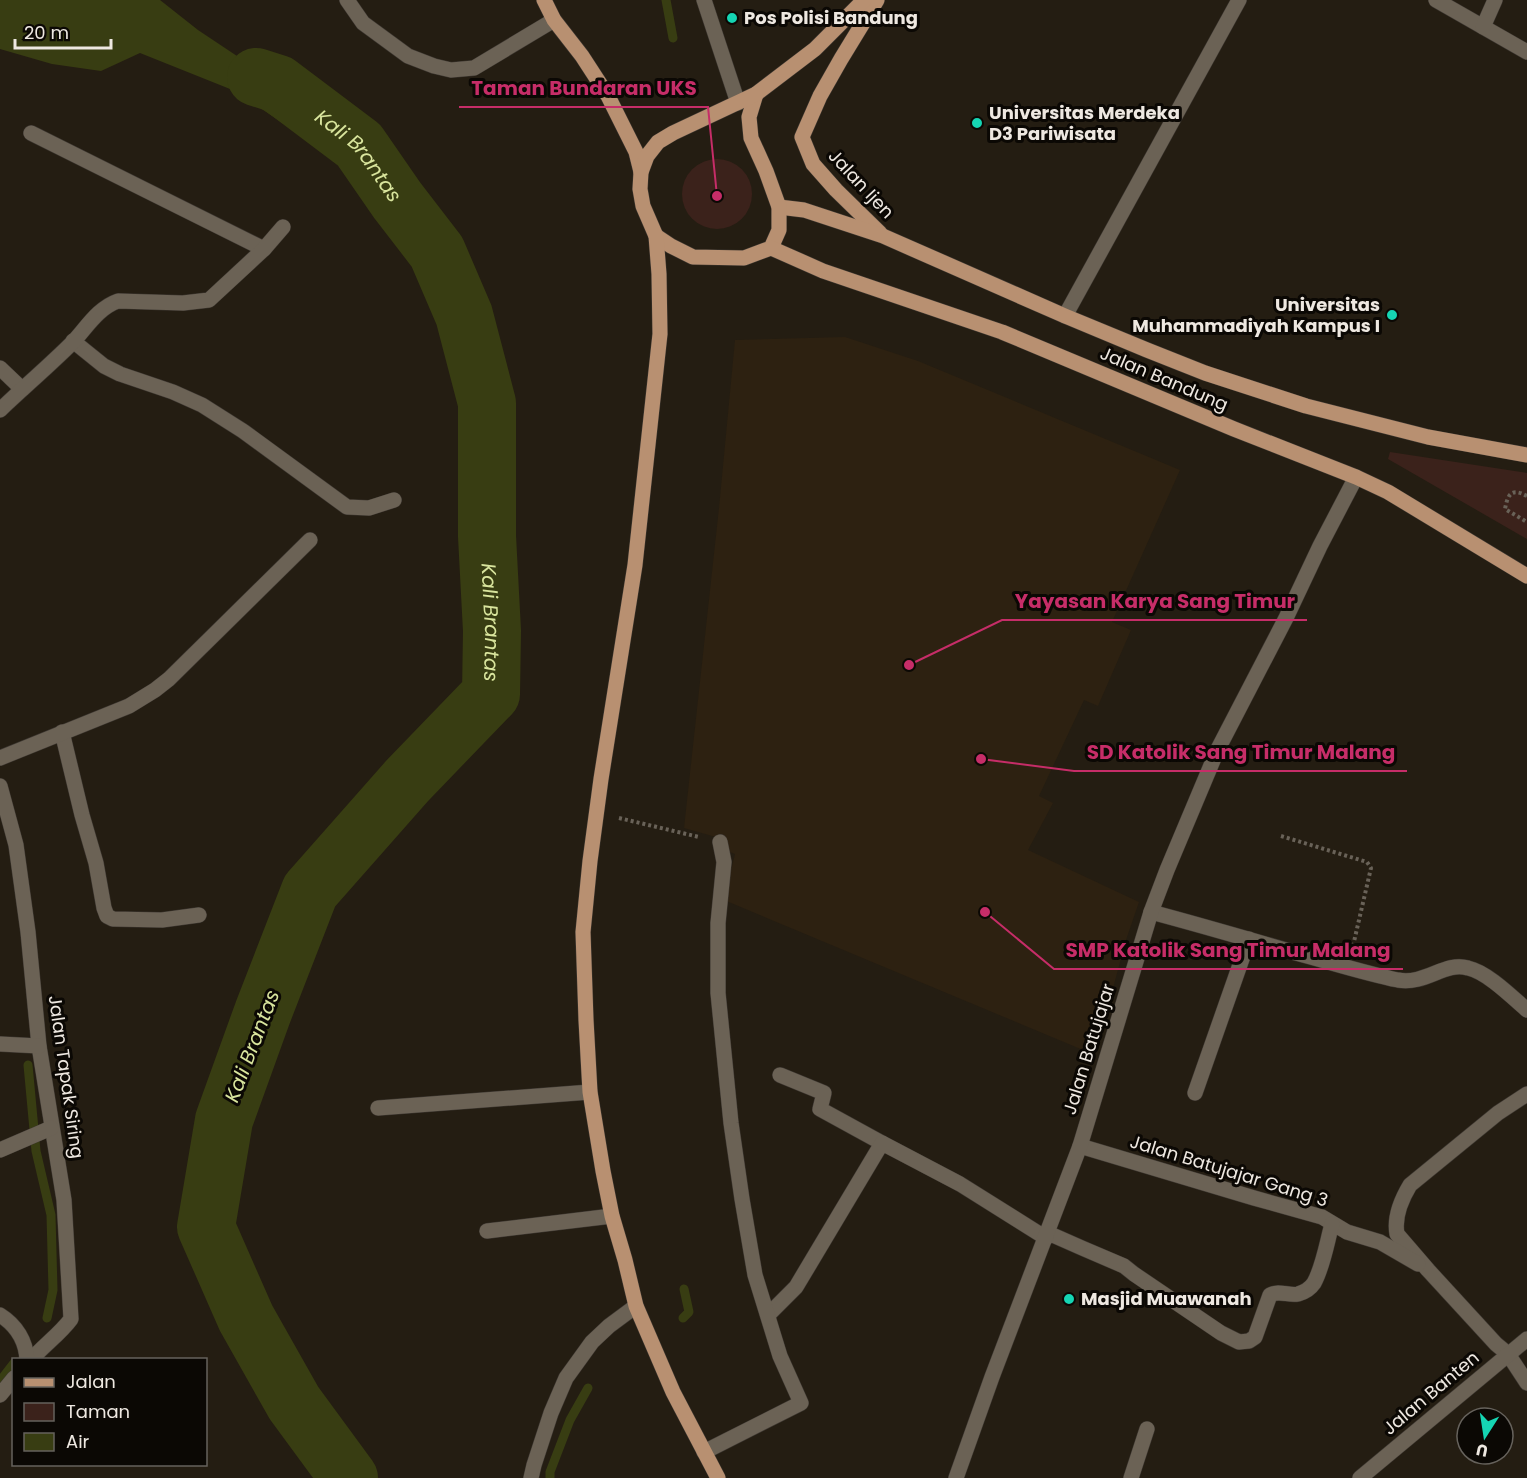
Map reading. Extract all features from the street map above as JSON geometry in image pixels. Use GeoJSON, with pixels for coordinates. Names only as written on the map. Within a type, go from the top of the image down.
{"type":"FeatureCollection","features":[{"type":"Feature","properties":{"kind":"main road"},"geometry":{"type":"LineString","coordinates":[[544,0],[554,20],[582,56],[608,96],[636,152],[641,172]]}},
{"type":"Feature","properties":{"kind":"main road"},"geometry":{"type":"LineString","coordinates":[[718,1478],[673,1392],[636,1306],[612,1216],[590,1092],[583,932],[601,779],[635,566],[660,334],[656,236],[643,206],[640,189],[641,172],[647,156],[658,142],[756,94],[815,49],[864,0]]}},
{"type":"Feature","properties":{"kind":"main road","name":"Jalan Ijen"},"geometry":{"type":"LineString","coordinates":[[877,0],[820,96],[802,137],[813,164],[883,236]]}},
{"type":"Feature","properties":{"kind":"main road"},"geometry":{"type":"LineString","coordinates":[[656,236],[693,257],[744,258],[771,248],[779,230],[779,207],[751,138],[749,117],[756,94]]}},
{"type":"Feature","properties":{"kind":"main road","name":"Jalan Bandung"},"geometry":{"type":"LineString","coordinates":[[779,207],[804,210],[883,236],[1065,316],[1205,373],[1306,406],[1428,437],[1527,455]]}},
{"type":"Feature","properties":{"kind":"main road","name":"Jalan Bandung"},"geometry":{"type":"LineString","coordinates":[[771,248],[823,270],[1002,332],[1234,429],[1356,477],[1388,492],[1527,576]]}},
{"type":"Feature","properties":{"kind":"street"},"geometry":{"type":"LineString","coordinates":[[347,0],[363,23],[408,56],[451,70],[474,68],[554,20]]}},
{"type":"Feature","properties":{"kind":"street"},"geometry":{"type":"LineString","coordinates":[[704,0],[738,103]]}},
{"type":"Feature","properties":{"kind":"street"},"geometry":{"type":"LineString","coordinates":[[1065,316],[1239,0]]}},
{"type":"Feature","properties":{"kind":"street"},"geometry":{"type":"LineString","coordinates":[[1436,0],[1527,52]]}},
{"type":"Feature","properties":{"kind":"street"},"geometry":{"type":"LineString","coordinates":[[1483,27],[1495,0]]}},
{"type":"Feature","properties":{"kind":"street"},"geometry":{"type":"LineString","coordinates":[[32,134],[264,249]]}},
{"type":"Feature","properties":{"kind":"street"},"geometry":{"type":"LineString","coordinates":[[0,410],[73,341],[103,309],[118,301],[183,303],[209,300],[264,249],[283,227]]}},
{"type":"Feature","properties":{"kind":"street"},"geometry":{"type":"LineString","coordinates":[[73,341],[104,366],[120,374],[202,405],[243,431],[347,507],[369,508],[394,501]]}},
{"type":"Feature","properties":{"kind":"street"},"geometry":{"type":"LineString","coordinates":[[0,368],[22,389]]}},
{"type":"Feature","properties":{"kind":"street","name":"Jalan Batujajar"},"geometry":{"type":"LineString","coordinates":[[956,1478],[1080,1146],[1167,870],[1217,751],[1356,477]]}},
{"type":"Feature","properties":{"kind":"street"},"geometry":{"type":"LineString","coordinates":[[0,758],[129,706],[155,690],[169,679],[310,540]]}},
{"type":"Feature","properties":{"kind":"street"},"geometry":{"type":"LineString","coordinates":[[62,732],[96,863],[107,916],[113,919],[162,920],[199,915]]}},
{"type":"Feature","properties":{"kind":"street","name":"Jalan Tapak Siring"},"geometry":{"type":"LineString","coordinates":[[0,786],[17,856],[50,1128],[64,1200],[71,1319],[30,1358]]}},
{"type":"Feature","properties":{"kind":"street"},"geometry":{"type":"LineString","coordinates":[[704,1452],[801,1403],[780,1356],[755,1275],[742,1199],[724,1062],[718,993],[718,923],[724,862],[720,842]]}},
{"type":"Feature","properties":{"kind":"street"},"geometry":{"type":"LineString","coordinates":[[1152,912],[1349,968],[1407,981],[1420,980],[1458,966],[1471,968],[1491,980],[1527,1010]]}},
{"type":"Feature","properties":{"kind":"street"},"geometry":{"type":"LineString","coordinates":[[1195,1093],[1249,939]]}},
{"type":"Feature","properties":{"kind":"street"},"geometry":{"type":"LineString","coordinates":[[0,1044],[39,1046]]}},
{"type":"Feature","properties":{"kind":"street"},"geometry":{"type":"LineString","coordinates":[[780,1075],[824,1093],[820,1109],[960,1184],[1047,1235],[1124,1266],[1221,1333],[1239,1341],[1249,1341],[1256,1337],[1270,1295],[1275,1293],[1297,1294],[1307,1290],[1314,1283],[1332,1224]]}},
{"type":"Feature","properties":{"kind":"street"},"geometry":{"type":"LineString","coordinates":[[378,1108],[590,1092]]}},
{"type":"Feature","properties":{"kind":"street"},"geometry":{"type":"LineString","coordinates":[[1527,1094],[1498,1113],[1410,1185],[1403,1197],[1396,1224],[1397,1234],[1496,1344],[1508,1354],[1527,1383]]}},
{"type":"Feature","properties":{"kind":"street"},"geometry":{"type":"LineString","coordinates":[[0,1150],[50,1128]]}},
{"type":"Feature","properties":{"kind":"street"},"geometry":{"type":"LineString","coordinates":[[768,1315],[796,1287],[882,1143]]}},
{"type":"Feature","properties":{"kind":"street","name":"Jalan Batujajar Gang 3"},"geometry":{"type":"LineString","coordinates":[[1080,1146],[1322,1216],[1347,1232],[1380,1242],[1428,1270]]}},
{"type":"Feature","properties":{"kind":"street"},"geometry":{"type":"LineString","coordinates":[[487,1231],[612,1216]]}},
{"type":"Feature","properties":{"kind":"street"},"geometry":{"type":"LineString","coordinates":[[531,1478],[551,1413],[566,1378],[592,1342],[636,1306]]}},
{"type":"Feature","properties":{"kind":"street"},"geometry":{"type":"LineString","coordinates":[[0,1315],[17,1330],[29,1358]]}},
{"type":"Feature","properties":{"kind":"street","name":"Jalan Banten"},"geometry":{"type":"LineString","coordinates":[[1360,1478],[1527,1339]]}},
{"type":"Feature","properties":{"kind":"street"},"geometry":{"type":"LineString","coordinates":[[0,1395],[12,1380]]}},
{"type":"Feature","properties":{"kind":"street"},"geometry":{"type":"LineString","coordinates":[[1131,1478],[1146,1429]]}},
{"type":"Feature","properties":{"kind":"path"},"geometry":{"type":"LineString","coordinates":[[1527,496],[1515,491],[1505,509],[1527,522]]}},
{"type":"Feature","properties":{"kind":"path"},"geometry":{"type":"LineString","coordinates":[[649,825],[720,842]]}},
{"type":"Feature","properties":{"kind":"path"},"geometry":{"type":"LineString","coordinates":[[1281,836],[1367,862],[1371,868],[1349,968]]}},
{"type":"Feature","properties":{"kind":"shaded area"},"geometry":{"type":"Polygon","coordinates":[[[845,337],[918,361],[1180,470],[1112,622],[1131,630],[1098,706],[1084,700],[1039,796],[1053,803],[1028,850],[1139,902],[1126,940],[1095,1055],[724,900],[735,854],[725,850],[723,839],[684,828],[735,340],[845,337]]]}},
{"type":"Feature","properties":{"kind":"green space"},"geometry":{"type":"Polygon","coordinates":[[[717,159],[736,165],[746,175],[752,194],[746,213],[736,223],[717,229],[698,223],[688,213],[682,194],[688,175],[698,165],[717,159]]]}},
{"type":"Feature","properties":{"kind":"green space"},"geometry":{"type":"Polygon","coordinates":[[[1390,452],[1527,473],[1527,539],[1388,459],[1390,452]]]}},
{"type":"Feature","properties":{"kind":"water"},"geometry":{"type":"Polygon","coordinates":[[[0,0],[160,0],[198,30],[240,58],[294,77],[332,109],[310,133],[303,137],[235,91],[140,53],[101,71],[52,64],[0,49],[0,0]]]}},
{"type":"Feature","properties":{"kind":"waterway"},"geometry":{"type":"LineString","coordinates":[[666,0],[673,38]]}},
{"type":"Feature","properties":{"kind":"waterway","name":"Kali Brantas"},"geometry":{"type":"LineString","coordinates":[[256,77],[278,84],[359,145],[437,252],[464,315],[487,403],[487,536],[492,631],[491,694],[407,781],[310,891],[224,1120],[206,1227],[246,1318],[294,1403],[349,1478]]}},
{"type":"Feature","properties":{"kind":"waterway"},"geometry":{"type":"LineString","coordinates":[[28,1065],[36,1151],[51,1215],[53,1290],[47,1318]]}},
{"type":"Feature","properties":{"kind":"waterway"},"geometry":{"type":"LineString","coordinates":[[683,1318],[689,1312],[684,1289]]}},
{"type":"Feature","properties":{"kind":"waterway"},"geometry":{"type":"LineString","coordinates":[[0,1381],[12,1366]]}},
{"type":"Feature","properties":{"kind":"waterway"},"geometry":{"type":"LineString","coordinates":[[550,1478],[550,1472],[570,1420],[588,1388]]}},
{"type":"Feature","properties":{"kind":"place","name":"Pos Polisi Bandung"},"geometry":{"type":"Point","coordinates":[732,18]}},
{"type":"Feature","properties":{"kind":"place","name":"Universitas Merdeka D3 Pariwisata"},"geometry":{"type":"Point","coordinates":[977,123]}},
{"type":"Feature","properties":{"kind":"place","name":"Taman Bundaran UKS"},"geometry":{"type":"Point","coordinates":[717,196]}},
{"type":"Feature","properties":{"kind":"place","name":"Universitas Muhammadiyah Kampus I"},"geometry":{"type":"Point","coordinates":[1392,315]}},
{"type":"Feature","properties":{"kind":"place","name":"Yayasan Karya Sang Timur"},"geometry":{"type":"Point","coordinates":[909,665]}},
{"type":"Feature","properties":{"kind":"place","name":"SD Katolik Sang Timur Malang"},"geometry":{"type":"Point","coordinates":[981,759]}},
{"type":"Feature","properties":{"kind":"place","name":"SMP Katolik Sang Timur Malang"},"geometry":{"type":"Point","coordinates":[985,912]}},
{"type":"Feature","properties":{"kind":"place","name":"Masjid Muawanah"},"geometry":{"type":"Point","coordinates":[1069,1299]}}]}
